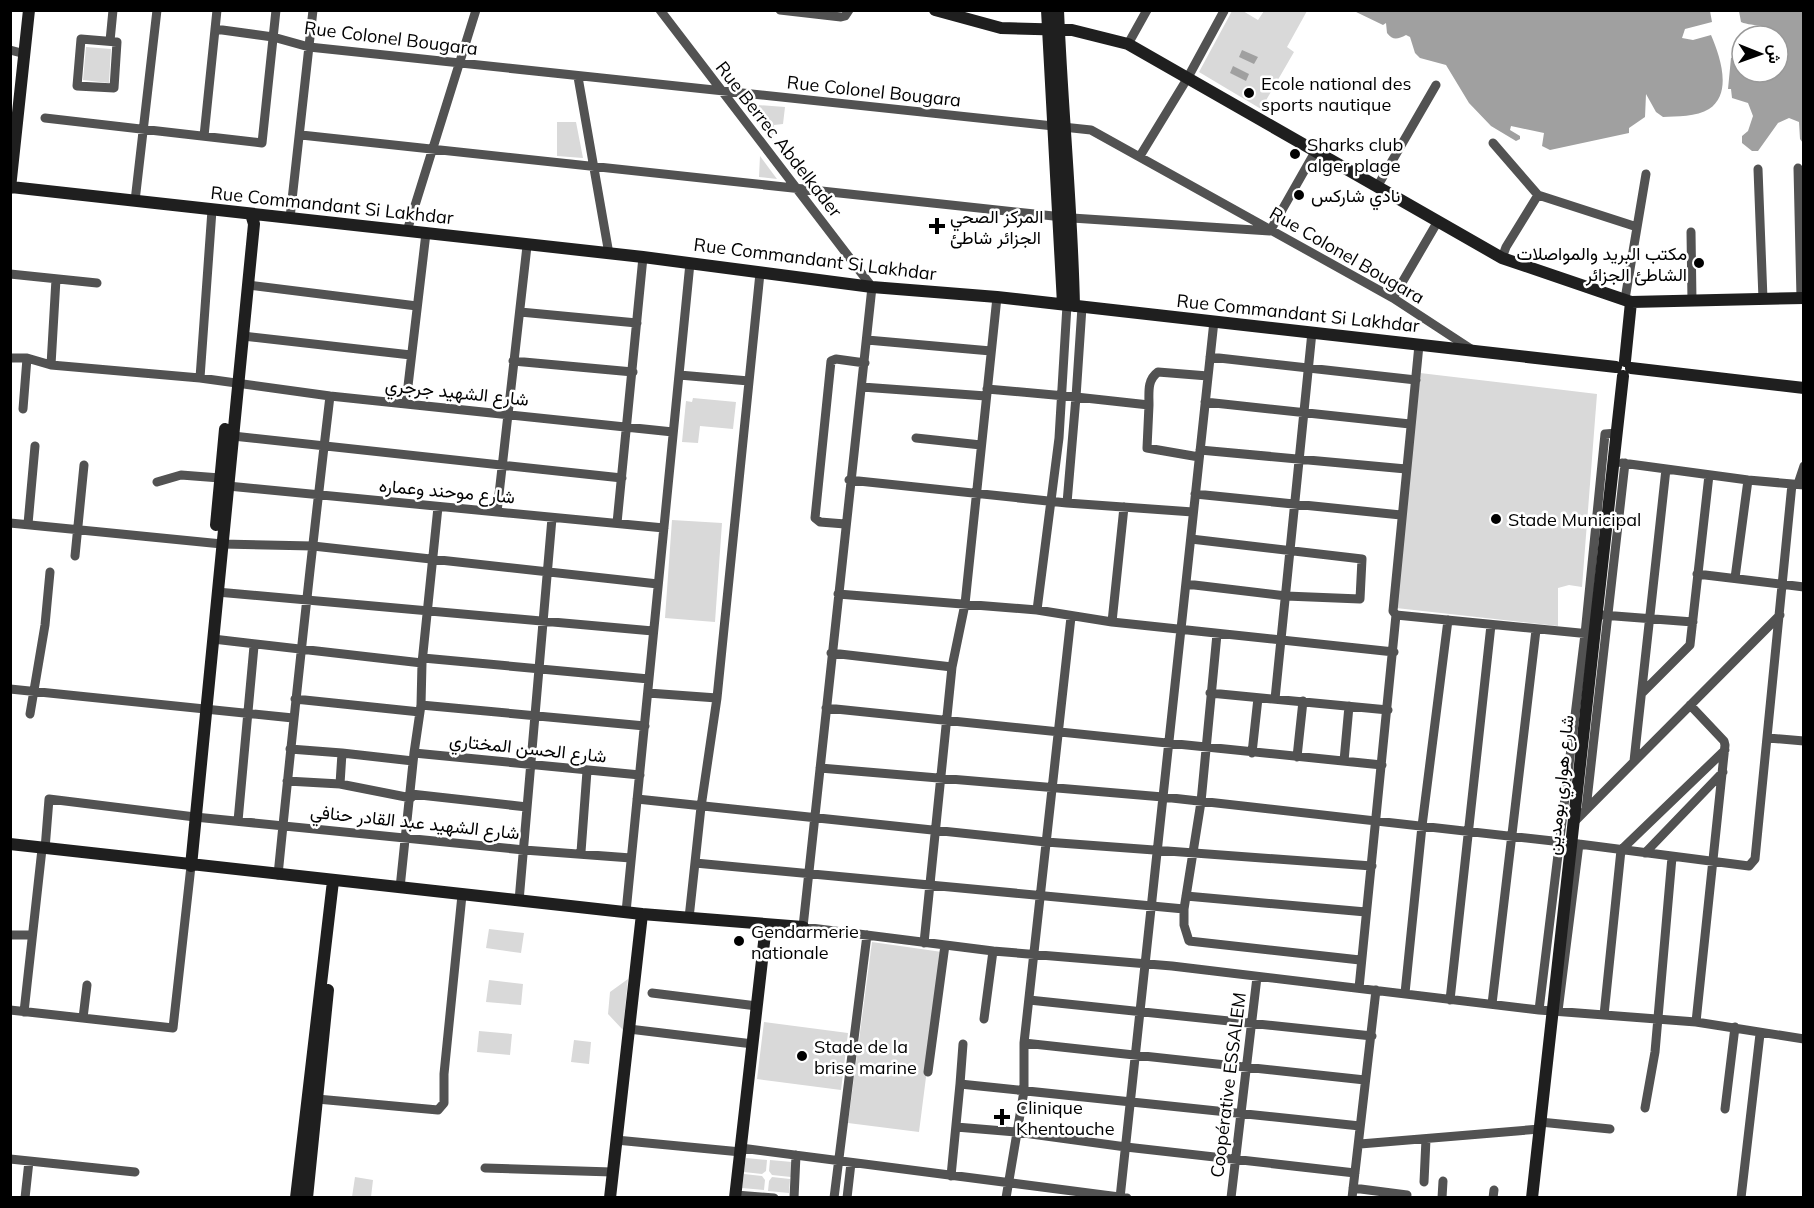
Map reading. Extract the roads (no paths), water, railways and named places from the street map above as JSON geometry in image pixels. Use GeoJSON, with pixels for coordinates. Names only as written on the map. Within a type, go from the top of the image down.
{"type":"FeatureCollection","features":[{"type":"Feature","properties":{"kind":"main road"},"geometry":{"type":"LineString","coordinates":[[10,187],[29,10]]}},
{"type":"Feature","properties":{"kind":"main road"},"geometry":{"type":"LineString","coordinates":[[935,10],[1001,28],[1072,30],[1128,44],[1187,80],[1502,258],[1628,301],[1802,298]]}},
{"type":"Feature","properties":{"kind":"main road"},"geometry":{"type":"LineString","coordinates":[[1047,10],[1053,29],[1072,305]]}},
{"type":"Feature","properties":{"kind":"main road"},"geometry":{"type":"LineString","coordinates":[[1053,29],[1058,10]]}},
{"type":"Feature","properties":{"kind":"main road","name":"Rue Commandant Si Lakhdar"},"geometry":{"type":"LineString","coordinates":[[10,187],[527,246],[643,257],[872,287],[1072,305],[1803,388]]}},
{"type":"Feature","properties":{"kind":"main road"},"geometry":{"type":"LineString","coordinates":[[224,482],[233,436],[234,384],[243,336],[254,224],[251,214]]}},
{"type":"Feature","properties":{"kind":"main road"},"geometry":{"type":"LineString","coordinates":[[187,865],[234,384],[247,223],[251,214]]}},
{"type":"Feature","properties":{"kind":"main road","name":"شارع هواري بومدين"},"geometry":{"type":"LineString","coordinates":[[1532,1197],[1555,1011],[1590,634],[1602,615],[1620,462],[1617,433],[1628,301]]}},
{"type":"Feature","properties":{"kind":"main road"},"geometry":{"type":"LineString","coordinates":[[202,710],[218,592],[218,544]]}},
{"type":"Feature","properties":{"kind":"main road"},"geometry":{"type":"LineString","coordinates":[[10,844],[642,914],[803,927]]}},
{"type":"Feature","properties":{"kind":"main road"},"geometry":{"type":"LineString","coordinates":[[307,1197],[336,881]]}},
{"type":"Feature","properties":{"kind":"main road"},"geometry":{"type":"LineString","coordinates":[[296,1197],[336,881]]}},
{"type":"Feature","properties":{"kind":"main road"},"geometry":{"type":"LineString","coordinates":[[610,1197],[642,914]]}},
{"type":"Feature","properties":{"kind":"main road"},"geometry":{"type":"LineString","coordinates":[[736,1196],[766,925]]}},
{"type":"Feature","properties":{"kind":"street"},"geometry":{"type":"LineString","coordinates":[[110,41],[113,10]]}},
{"type":"Feature","properties":{"kind":"street"},"geometry":{"type":"LineString","coordinates":[[135,201],[157,10]]}},
{"type":"Feature","properties":{"kind":"street"},"geometry":{"type":"LineString","coordinates":[[204,136],[217,10]]}},
{"type":"Feature","properties":{"kind":"street"},"geometry":{"type":"LineString","coordinates":[[45,118],[261,143],[276,10]]}},
{"type":"Feature","properties":{"kind":"street"},"geometry":{"type":"LineString","coordinates":[[290,218],[301,135],[313,10]]}},
{"type":"Feature","properties":{"kind":"street"},"geometry":{"type":"LineString","coordinates":[[407,231],[476,10]]}},
{"type":"Feature","properties":{"kind":"street","name":"Rue Berrec Abdelkader"},"geometry":{"type":"LineString","coordinates":[[660,10],[872,287]]}},
{"type":"Feature","properties":{"kind":"street"},"geometry":{"type":"LineString","coordinates":[[780,10],[841,17],[845,16],[849,10]]}},
{"type":"Feature","properties":{"kind":"street"},"geometry":{"type":"LineString","coordinates":[[1128,44],[1147,10]]}},
{"type":"Feature","properties":{"kind":"street"},"geometry":{"type":"LineString","coordinates":[[1140,156],[1187,80],[1224,11]]}},
{"type":"Feature","properties":{"kind":"street","name":"Rue Colonel Bougara"},"geometry":{"type":"LineString","coordinates":[[215,29],[273,37],[309,47],[1091,130],[1394,298],[1474,351]]}},
{"type":"Feature","properties":{"kind":"street"},"geometry":{"type":"LineString","coordinates":[[81,39],[110,41],[117,42],[114,88],[77,86],[81,39]]}},
{"type":"Feature","properties":{"kind":"street"},"geometry":{"type":"LineString","coordinates":[[10,50],[25,54]]}},
{"type":"Feature","properties":{"kind":"street"},"geometry":{"type":"LineString","coordinates":[[578,77],[596,166],[609,254]]}},
{"type":"Feature","properties":{"kind":"street"},"geometry":{"type":"LineString","coordinates":[[1377,187],[1436,86]]}},
{"type":"Feature","properties":{"kind":"street"},"geometry":{"type":"LineString","coordinates":[[301,135],[1066,217],[1270,231],[1315,152]]}},
{"type":"Feature","properties":{"kind":"street"},"geometry":{"type":"LineString","coordinates":[[1493,143],[1538,195],[1637,227]]}},
{"type":"Feature","properties":{"kind":"street"},"geometry":{"type":"LineString","coordinates":[[1798,168],[1802,298]]}},
{"type":"Feature","properties":{"kind":"street"},"geometry":{"type":"LineString","coordinates":[[1758,169],[1762,299]]}},
{"type":"Feature","properties":{"kind":"street"},"geometry":{"type":"LineString","coordinates":[[1628,301],[1646,174]]}},
{"type":"Feature","properties":{"kind":"street"},"geometry":{"type":"LineString","coordinates":[[1502,258],[1506,247],[1538,195]]}},
{"type":"Feature","properties":{"kind":"street"},"geometry":{"type":"LineString","coordinates":[[200,378],[212,210]]}},
{"type":"Feature","properties":{"kind":"street"},"geometry":{"type":"LineString","coordinates":[[1394,298],[1438,221]]}},
{"type":"Feature","properties":{"kind":"street"},"geometry":{"type":"LineString","coordinates":[[1691,232],[1692,300]]}},
{"type":"Feature","properties":{"kind":"street"},"geometry":{"type":"LineString","coordinates":[[406,403],[426,233]]}},
{"type":"Feature","properties":{"kind":"street"},"geometry":{"type":"LineString","coordinates":[[497,512],[527,246]]}},
{"type":"Feature","properties":{"kind":"street"},"geometry":{"type":"LineString","coordinates":[[617,523],[643,257]]}},
{"type":"Feature","properties":{"kind":"street"},"geometry":{"type":"LineString","coordinates":[[626,912],[690,263]]}},
{"type":"Feature","properties":{"kind":"street"},"geometry":{"type":"LineString","coordinates":[[689,918],[701,807],[717,698],[760,273]]}},
{"type":"Feature","properties":{"kind":"street"},"geometry":{"type":"LineString","coordinates":[[10,274],[97,283]]}},
{"type":"Feature","properties":{"kind":"street"},"geometry":{"type":"LineString","coordinates":[[51,365],[56,279]]}},
{"type":"Feature","properties":{"kind":"street"},"geometry":{"type":"LineString","coordinates":[[248,285],[417,306]]}},
{"type":"Feature","properties":{"kind":"street"},"geometry":{"type":"LineString","coordinates":[[872,287],[865,363],[849,480],[803,927],[993,951],[1035,952],[1539,1010],[1735,1027],[1749,1033],[1803,1039]]}},
{"type":"Feature","properties":{"kind":"street"},"geometry":{"type":"LineString","coordinates":[[924,943],[952,667],[965,604],[997,297]]}},
{"type":"Feature","properties":{"kind":"street"},"geometry":{"type":"LineString","coordinates":[[1037,610],[1072,305]]}},
{"type":"Feature","properties":{"kind":"street"},"geometry":{"type":"LineString","coordinates":[[1067,503],[1076,397],[1072,305]]}},
{"type":"Feature","properties":{"kind":"street"},"geometry":{"type":"LineString","coordinates":[[519,312],[637,323]]}},
{"type":"Feature","properties":{"kind":"street"},"geometry":{"type":"LineString","coordinates":[[616,1140],[796,1155],[1123,1197],[1130,1101],[1214,321]]}},
{"type":"Feature","properties":{"kind":"street"},"geometry":{"type":"LineString","coordinates":[[1275,699],[1312,332]]}},
{"type":"Feature","properties":{"kind":"street"},"geometry":{"type":"LineString","coordinates":[[243,336],[411,355]]}},
{"type":"Feature","properties":{"kind":"street"},"geometry":{"type":"LineString","coordinates":[[867,340],[991,351]]}},
{"type":"Feature","properties":{"kind":"street"},"geometry":{"type":"LineString","coordinates":[[1359,988],[1360,960],[1394,652],[1396,615],[1393,611],[1419,345]]}},
{"type":"Feature","properties":{"kind":"street","name":"شارع الشهيد جرجري"},"geometry":{"type":"LineString","coordinates":[[10,357],[27,358],[51,365],[200,378],[330,396],[673,432]]}},
{"type":"Feature","properties":{"kind":"street"},"geometry":{"type":"LineString","coordinates":[[1210,357],[1416,380]]}},
{"type":"Feature","properties":{"kind":"street"},"geometry":{"type":"LineString","coordinates":[[23,409],[27,358]]}},
{"type":"Feature","properties":{"kind":"street"},"geometry":{"type":"LineString","coordinates":[[845,524],[820,522],[815,518],[831,362],[836,359],[865,363]]}},
{"type":"Feature","properties":{"kind":"street"},"geometry":{"type":"LineString","coordinates":[[513,361],[633,372]]}},
{"type":"Feature","properties":{"kind":"street"},"geometry":{"type":"LineString","coordinates":[[1208,376],[1158,372],[1152,376],[1149,386],[1146,448],[1406,469]]}},
{"type":"Feature","properties":{"kind":"street"},"geometry":{"type":"LineString","coordinates":[[679,375],[748,381]]}},
{"type":"Feature","properties":{"kind":"street"},"geometry":{"type":"LineString","coordinates":[[862,387],[1061,396],[1149,405]]}},
{"type":"Feature","properties":{"kind":"street"},"geometry":{"type":"LineString","coordinates":[[278,875],[300,648],[309,600],[330,396]]}},
{"type":"Feature","properties":{"kind":"street"},"geometry":{"type":"LineString","coordinates":[[1205,402],[1410,424]]}},
{"type":"Feature","properties":{"kind":"street"},"geometry":{"type":"LineString","coordinates":[[1539,1010],[1570,843],[1590,634],[1605,434],[1617,433]]}},
{"type":"Feature","properties":{"kind":"street"},"geometry":{"type":"LineString","coordinates":[[233,436],[622,478]]}},
{"type":"Feature","properties":{"kind":"street"},"geometry":{"type":"LineString","coordinates":[[916,438],[981,445]]}},
{"type":"Feature","properties":{"kind":"street"},"geometry":{"type":"LineString","coordinates":[[28,524],[34,446]]}},
{"type":"Feature","properties":{"kind":"street"},"geometry":{"type":"LineString","coordinates":[[1620,462],[1709,476],[1798,484]]}},
{"type":"Feature","properties":{"kind":"street"},"geometry":{"type":"LineString","coordinates":[[75,556],[84,465]]}},
{"type":"Feature","properties":{"kind":"street"},"geometry":{"type":"LineString","coordinates":[[820,768],[1163,797],[1375,820],[1749,866],[1755,859],[1780,615],[1798,484],[1803,466]]}},
{"type":"Feature","properties":{"kind":"street"},"geometry":{"type":"LineString","coordinates":[[1634,761],[1666,469]]}},
{"type":"Feature","properties":{"kind":"street","name":"شارع موحند وعماره"},"geometry":{"type":"LineString","coordinates":[[158,482],[181,475],[318,495],[664,528]]}},
{"type":"Feature","properties":{"kind":"street"},"geometry":{"type":"LineString","coordinates":[[1642,693],[1687,649],[1693,622],[1709,476]]}},
{"type":"Feature","properties":{"kind":"street"},"geometry":{"type":"LineString","coordinates":[[849,480],[1067,503],[1193,512]]}},
{"type":"Feature","properties":{"kind":"street"},"geometry":{"type":"LineString","coordinates":[[1735,578],[1748,480]]}},
{"type":"Feature","properties":{"kind":"street"},"geometry":{"type":"LineString","coordinates":[[1195,494],[1401,515]]}},
{"type":"Feature","properties":{"kind":"street"},"geometry":{"type":"LineString","coordinates":[[400,888],[420,708],[438,507]]}},
{"type":"Feature","properties":{"kind":"street"},"geometry":{"type":"LineString","coordinates":[[1112,622],[1124,507]]}},
{"type":"Feature","properties":{"kind":"street"},"geometry":{"type":"LineString","coordinates":[[519,901],[552,518]]}},
{"type":"Feature","properties":{"kind":"street"},"geometry":{"type":"LineString","coordinates":[[10,523],[218,544],[313,546],[658,584]]}},
{"type":"Feature","properties":{"kind":"street"},"geometry":{"type":"LineString","coordinates":[[1186,584],[1286,596],[1359,601],[1360,599],[1362,559],[1191,539]]}},
{"type":"Feature","properties":{"kind":"street"},"geometry":{"type":"LineString","coordinates":[[30,714],[45,626],[50,572]]}},
{"type":"Feature","properties":{"kind":"street"},"geometry":{"type":"LineString","coordinates":[[1697,574],[1803,587]]}},
{"type":"Feature","properties":{"kind":"street"},"geometry":{"type":"LineString","coordinates":[[218,592],[653,631]]}},
{"type":"Feature","properties":{"kind":"street"},"geometry":{"type":"LineString","coordinates":[[838,594],[1037,610],[1112,622],[1394,652]]}},
{"type":"Feature","properties":{"kind":"street"},"geometry":{"type":"LineString","coordinates":[[1396,615],[1590,634]]}},
{"type":"Feature","properties":{"kind":"street"},"geometry":{"type":"LineString","coordinates":[[1586,809],[1602,615],[1693,622]]}},
{"type":"Feature","properties":{"kind":"street"},"geometry":{"type":"LineString","coordinates":[[1574,822],[1780,615]]}},
{"type":"Feature","properties":{"kind":"street"},"geometry":{"type":"LineString","coordinates":[[1006,1197],[1024,1090],[1024,1043],[1071,617]]}},
{"type":"Feature","properties":{"kind":"street"},"geometry":{"type":"LineString","coordinates":[[1405,993],[1422,826],[1448,620]]}},
{"type":"Feature","properties":{"kind":"street"},"geometry":{"type":"LineString","coordinates":[[1771,625],[1778,639]]}},
{"type":"Feature","properties":{"kind":"street"},"geometry":{"type":"LineString","coordinates":[[1450,1000],[1491,626]]}},
{"type":"Feature","properties":{"kind":"street"},"geometry":{"type":"LineString","coordinates":[[1492,1004],[1536,630]]}},
{"type":"Feature","properties":{"kind":"street"},"geometry":{"type":"LineString","coordinates":[[1217,634],[1201,802],[1191,853],[1184,909],[1184,925],[1189,941],[1360,960]]}},
{"type":"Feature","properties":{"kind":"street"},"geometry":{"type":"LineString","coordinates":[[213,639],[254,646],[300,648],[423,661],[539,668],[649,679]]}},
{"type":"Feature","properties":{"kind":"street"},"geometry":{"type":"LineString","coordinates":[[238,821],[254,646]]}},
{"type":"Feature","properties":{"kind":"street"},"geometry":{"type":"LineString","coordinates":[[831,653],[952,667]]}},
{"type":"Feature","properties":{"kind":"street"},"geometry":{"type":"LineString","coordinates":[[10,689],[293,718]]}},
{"type":"Feature","properties":{"kind":"street"},"geometry":{"type":"LineString","coordinates":[[648,693],[717,698]]}},
{"type":"Feature","properties":{"kind":"street"},"geometry":{"type":"LineString","coordinates":[[1210,693],[1388,710]]}},
{"type":"Feature","properties":{"kind":"street"},"geometry":{"type":"LineString","coordinates":[[1252,753],[1258,698]]}},
{"type":"Feature","properties":{"kind":"street"},"geometry":{"type":"LineString","coordinates":[[295,699],[645,726]]}},
{"type":"Feature","properties":{"kind":"street"},"geometry":{"type":"LineString","coordinates":[[1297,757],[1303,701]]}},
{"type":"Feature","properties":{"kind":"street"},"geometry":{"type":"LineString","coordinates":[[1690,705],[1724,741],[1725,750],[1696,1023]]}},
{"type":"Feature","properties":{"kind":"street"},"geometry":{"type":"LineString","coordinates":[[1344,761],[1349,706]]}},
{"type":"Feature","properties":{"kind":"street"},"geometry":{"type":"LineString","coordinates":[[826,708],[1382,765]]}},
{"type":"Feature","properties":{"kind":"street"},"geometry":{"type":"LineString","coordinates":[[1768,738],[1803,741]]}},
{"type":"Feature","properties":{"kind":"street","name":"شارع الحسن المختاري"},"geometry":{"type":"LineString","coordinates":[[290,749],[531,763],[587,771],[640,775]]}},
{"type":"Feature","properties":{"kind":"street"},"geometry":{"type":"LineString","coordinates":[[1604,1015],[1621,850],[1725,750]]}},
{"type":"Feature","properties":{"kind":"street"},"geometry":{"type":"LineString","coordinates":[[340,784],[342,753]]}},
{"type":"Feature","properties":{"kind":"street"},"geometry":{"type":"LineString","coordinates":[[581,852],[587,771]]}},
{"type":"Feature","properties":{"kind":"street"},"geometry":{"type":"LineString","coordinates":[[1645,853],[1723,772]]}},
{"type":"Feature","properties":{"kind":"street"},"geometry":{"type":"LineString","coordinates":[[287,780],[340,784],[411,796],[527,807]]}},
{"type":"Feature","properties":{"kind":"street","name":"شارع الشهيد عبد القادر حنافي"},"geometry":{"type":"LineString","coordinates":[[43,849],[49,799],[405,838],[631,858]]}},
{"type":"Feature","properties":{"kind":"street"},"geometry":{"type":"LineString","coordinates":[[637,800],[1157,852],[1372,866]]}},
{"type":"Feature","properties":{"kind":"street"},"geometry":{"type":"LineString","coordinates":[[24,1012],[43,849]]}},
{"type":"Feature","properties":{"kind":"street"},"geometry":{"type":"LineString","coordinates":[[1645,1107],[1655,1052],[1656,1019],[1672,857]]}},
{"type":"Feature","properties":{"kind":"street"},"geometry":{"type":"LineString","coordinates":[[695,863],[1184,909]]}},
{"type":"Feature","properties":{"kind":"street"},"geometry":{"type":"LineString","coordinates":[[10,1010],[173,1028],[187,865]]}},
{"type":"Feature","properties":{"kind":"street"},"geometry":{"type":"LineString","coordinates":[[317,1099],[438,1110],[444,1103],[444,1074],[462,895]]}},
{"type":"Feature","properties":{"kind":"street"},"geometry":{"type":"LineString","coordinates":[[1186,896],[1366,912]]}},
{"type":"Feature","properties":{"kind":"street"},"geometry":{"type":"LineString","coordinates":[[10,935],[32,935]]}},
{"type":"Feature","properties":{"kind":"street"},"geometry":{"type":"LineString","coordinates":[[834,1197],[867,935]]}},
{"type":"Feature","properties":{"kind":"street"},"geometry":{"type":"LineString","coordinates":[[928,1072],[945,945]]}},
{"type":"Feature","properties":{"kind":"street"},"geometry":{"type":"LineString","coordinates":[[984,1019],[993,951]]}},
{"type":"Feature","properties":{"kind":"street","name":"Coopérative ESSALEM"},"geometry":{"type":"LineString","coordinates":[[1231,1197],[1257,977]]}},
{"type":"Feature","properties":{"kind":"street"},"geometry":{"type":"LineString","coordinates":[[83,1018],[87,985]]}},
{"type":"Feature","properties":{"kind":"street"},"geometry":{"type":"LineString","coordinates":[[1377,990],[1365,1080],[1360,1144],[1352,1193],[1407,1195]]}},
{"type":"Feature","properties":{"kind":"street"},"geometry":{"type":"LineString","coordinates":[[652,993],[757,1006]]}},
{"type":"Feature","properties":{"kind":"street"},"geometry":{"type":"LineString","coordinates":[[1029,1000],[1372,1036]]}},
{"type":"Feature","properties":{"kind":"street"},"geometry":{"type":"LineString","coordinates":[[1725,1109],[1735,1027]]}},
{"type":"Feature","properties":{"kind":"street"},"geometry":{"type":"LineString","coordinates":[[629,1029],[753,1044]]}},
{"type":"Feature","properties":{"kind":"street"},"geometry":{"type":"LineString","coordinates":[[1741,1197],[1761,1034]]}},
{"type":"Feature","properties":{"kind":"street"},"geometry":{"type":"LineString","coordinates":[[1024,1043],[1135,1057],[1365,1080]]}},
{"type":"Feature","properties":{"kind":"street"},"geometry":{"type":"LineString","coordinates":[[951,1176],[963,1044]]}},
{"type":"Feature","properties":{"kind":"street"},"geometry":{"type":"LineString","coordinates":[[960,1084],[1360,1126]]}},
{"type":"Feature","properties":{"kind":"street"},"geometry":{"type":"LineString","coordinates":[[1360,1144],[1426,1139],[1540,1125],[1610,1129]]}},
{"type":"Feature","properties":{"kind":"street"},"geometry":{"type":"LineString","coordinates":[[956,1127],[1016,1132],[1126,1148],[1355,1173]]}},
{"type":"Feature","properties":{"kind":"street"},"geometry":{"type":"LineString","coordinates":[[1424,1182],[1426,1139]]}},
{"type":"Feature","properties":{"kind":"street"},"geometry":{"type":"LineString","coordinates":[[794,1197],[796,1155]]}},
{"type":"Feature","properties":{"kind":"street"},"geometry":{"type":"LineString","coordinates":[[10,1159],[135,1173]]}},
{"type":"Feature","properties":{"kind":"street"},"geometry":{"type":"LineString","coordinates":[[25,1197],[29,1161]]}},
{"type":"Feature","properties":{"kind":"street"},"geometry":{"type":"LineString","coordinates":[[847,1197],[851,1163]]}},
{"type":"Feature","properties":{"kind":"street"},"geometry":{"type":"LineString","coordinates":[[485,1168],[612,1172]]}},
{"type":"Feature","properties":{"kind":"street"},"geometry":{"type":"LineString","coordinates":[[1442,1197],[1443,1181]]}},
{"type":"Feature","properties":{"kind":"street"},"geometry":{"type":"LineString","coordinates":[[736,1196],[774,1197]]}},
{"type":"Feature","properties":{"kind":"place","name":"Ecole national des sports nautique"},"geometry":{"type":"Point","coordinates":[1249,93]}},
{"type":"Feature","properties":{"kind":"place","name":"Sharks club alger plage"},"geometry":{"type":"Point","coordinates":[1295,154]}},
{"type":"Feature","properties":{"kind":"place","name":"نادي شاركس"},"geometry":{"type":"Point","coordinates":[1299,195]}},
{"type":"Feature","properties":{"kind":"place","name":"المركز الصحي الجزائر شاطئ"},"geometry":{"type":"Point","coordinates":[937,226]}},
{"type":"Feature","properties":{"kind":"place","name":"مكتب البريد والمواصلات الشاطئ الجزائر"},"geometry":{"type":"Point","coordinates":[1699,263]}},
{"type":"Feature","properties":{"kind":"place","name":"Stade Municipal"},"geometry":{"type":"Point","coordinates":[1496,519]}},
{"type":"Feature","properties":{"kind":"place","name":"Gendarmerie nationale"},"geometry":{"type":"Point","coordinates":[739,941]}},
{"type":"Feature","properties":{"kind":"place","name":"Stade de la brise marine"},"geometry":{"type":"Point","coordinates":[802,1056]}},
{"type":"Feature","properties":{"kind":"place","name":"Clinique Khentouche"},"geometry":{"type":"Point","coordinates":[1002,1117]}}]}
